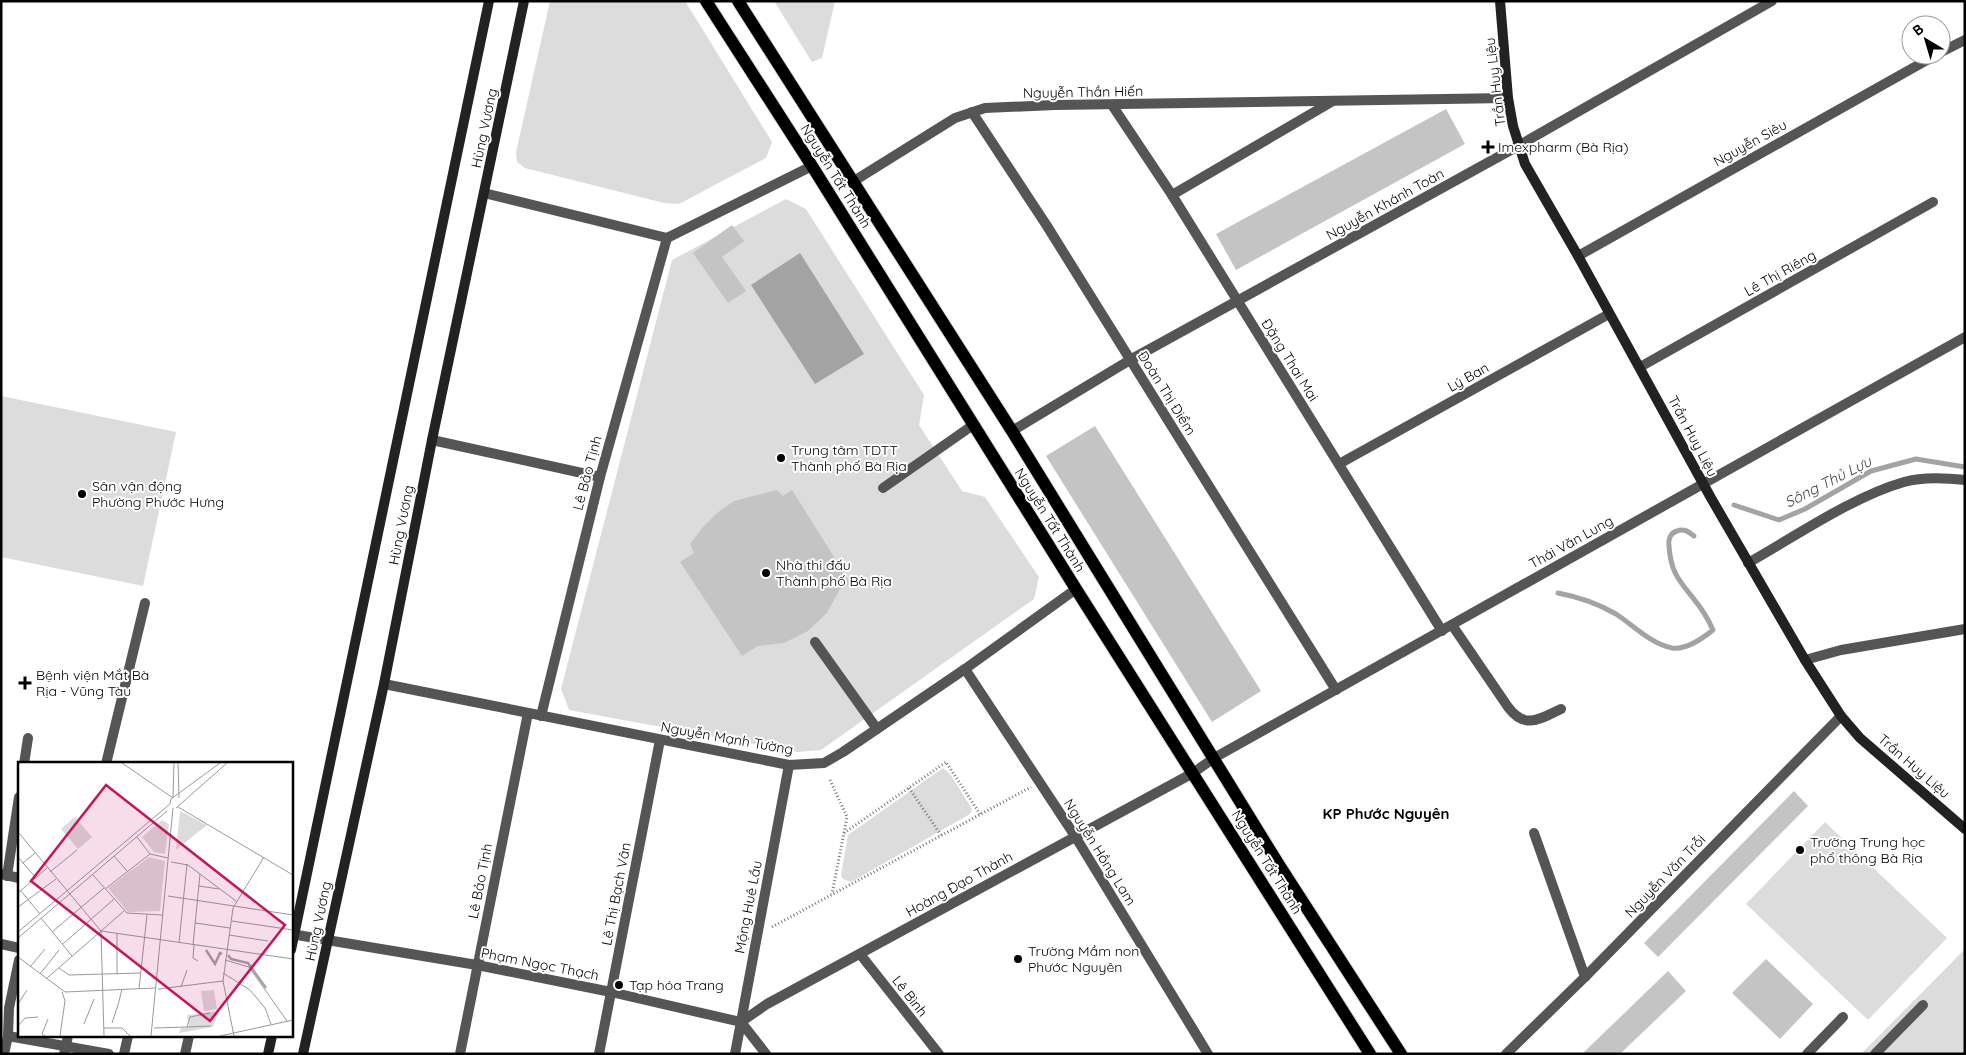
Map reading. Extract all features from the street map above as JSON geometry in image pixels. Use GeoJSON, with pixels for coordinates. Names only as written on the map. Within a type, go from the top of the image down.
{"type":"FeatureCollection","features":[{"type":"Feature","properties":{"kind":"main road","name":"Hùng Vương"},"geometry":{"type":"LineString","coordinates":[[293,934],[489,1]]}},
{"type":"Feature","properties":{"kind":"main road","name":"Hùng Vương"},"geometry":{"type":"LineString","coordinates":[[304,1054],[327,940],[384,684],[432,440],[524,1]]}},
{"type":"Feature","properties":{"kind":"main road","name":"Nguyễn Tất Thành"},"geometry":{"type":"LineString","coordinates":[[706,1],[812,166],[1076,589],[1370,1054]]}},
{"type":"Feature","properties":{"kind":"main road","name":"Nguyễn Tất Thành"},"geometry":{"type":"LineString","coordinates":[[738,1],[1012,431],[1279,865],[1401,1054]]}},
{"type":"Feature","properties":{"kind":"main road","name":"Trần Huy Liệu"},"geometry":{"type":"LineString","coordinates":[[1500,1],[1508,98],[1518,146],[1525,164],[1640,367],[1703,483],[1805,660],[1841,716],[1860,738],[1965,829]]}},
{"type":"Feature","properties":{"kind":"main road"},"geometry":{"type":"LineString","coordinates":[[268,1054],[272,1038]]}},
{"type":"Feature","properties":{"kind":"street","name":"Nguyễn Khánh Toàn"},"geometry":{"type":"LineString","coordinates":[[1012,431],[1130,360],[1518,146],[1772,1]]}},
{"type":"Feature","properties":{"kind":"street"},"geometry":{"type":"LineString","coordinates":[[1951,47],[1965,40]]}},
{"type":"Feature","properties":{"kind":"street","name":"Nguyễn Siêu"},"geometry":{"type":"LineString","coordinates":[[1578,256],[1918,65]]}},
{"type":"Feature","properties":{"kind":"street","name":"Nguyễn Thần Hiến"},"geometry":{"type":"LineString","coordinates":[[854,181],[955,118],[972,112],[1005,107],[1508,98]]}},
{"type":"Feature","properties":{"kind":"street","name":"Nguyễn Thần Hiến"},"geometry":{"type":"LineString","coordinates":[[1172,196],[1333,101]]}},
{"type":"Feature","properties":{"kind":"street","name":"Đặng Thai Mai"},"geometry":{"type":"LineString","coordinates":[[1112,105],[1172,196],[1442,631]]}},
{"type":"Feature","properties":{"kind":"street","name":"Đoàn Thị Điểm"},"geometry":{"type":"LineString","coordinates":[[972,112],[1130,360],[1336,690]]}},
{"type":"Feature","properties":{"kind":"street"},"geometry":{"type":"LineString","coordinates":[[484,193],[668,238],[812,166]]}},
{"type":"Feature","properties":{"kind":"street","name":"Lê Thị Riêng"},"geometry":{"type":"LineString","coordinates":[[1640,367],[1933,202]]}},
{"type":"Feature","properties":{"kind":"street","name":"Lê Bảo Tịnh"},"geometry":{"type":"LineString","coordinates":[[541,716],[600,477],[668,238]]}},
{"type":"Feature","properties":{"kind":"street","name":"Lý Ban"},"geometry":{"type":"LineString","coordinates":[[1339,464],[1609,314]]}},
{"type":"Feature","properties":{"kind":"street","name":"Thái Văn Lung"},"geometry":{"type":"LineString","coordinates":[[1193,773],[1214,758],[1965,337]]}},
{"type":"Feature","properties":{"kind":"street"},"geometry":{"type":"LineString","coordinates":[[883,488],[973,425]]}},
{"type":"Feature","properties":{"kind":"street"},"geometry":{"type":"LineString","coordinates":[[432,440],[600,477]]}},
{"type":"Feature","properties":{"kind":"street"},"geometry":{"type":"LineString","coordinates":[[1748,563],[1864,498],[1906,481],[1949,478],[1965,480]]}},
{"type":"Feature","properties":{"kind":"street","name":"Nguyễn Mạnh Tường"},"geometry":{"type":"LineString","coordinates":[[384,684],[789,765],[824,763],[965,669],[1076,589]]}},
{"type":"Feature","properties":{"kind":"street"},"geometry":{"type":"LineString","coordinates":[[106,762],[144,603]]}},
{"type":"Feature","properties":{"kind":"street"},"geometry":{"type":"LineString","coordinates":[[1452,625],[1508,707],[1518,718],[1529,721],[1537,720],[1561,709]]}},
{"type":"Feature","properties":{"kind":"street"},"geometry":{"type":"LineString","coordinates":[[1805,660],[1840,650],[1920,635],[1965,629]]}},
{"type":"Feature","properties":{"kind":"street"},"geometry":{"type":"LineString","coordinates":[[814,642],[877,728]]}},
{"type":"Feature","properties":{"kind":"street","name":"Nguyễn Hồng Lam"},"geometry":{"type":"LineString","coordinates":[[965,669],[1075,836],[1208,1054]]}},
{"type":"Feature","properties":{"kind":"street","name":"Lê Bảo Tịnh"},"geometry":{"type":"LineString","coordinates":[[460,1054],[528,713]]}},
{"type":"Feature","properties":{"kind":"street","name":"Nguyễn Văn Trỗi"},"geometry":{"type":"LineString","coordinates":[[1506,1054],[1585,977],[1841,716]]}},
{"type":"Feature","properties":{"kind":"street"},"geometry":{"type":"LineString","coordinates":[[24,762],[28,738]]}},
{"type":"Feature","properties":{"kind":"street","name":"Lê Thị Bạch Vân"},"geometry":{"type":"LineString","coordinates":[[599,1054],[660,740]]}},
{"type":"Feature","properties":{"kind":"street","name":"Mộng Huê Lầu"},"geometry":{"type":"LineString","coordinates":[[735,1054],[789,765]]}},
{"type":"Feature","properties":{"kind":"street","name":"Hoàng Đạo Thành"},"geometry":{"type":"LineString","coordinates":[[741,1022],[767,1004],[1193,773]]}},
{"type":"Feature","properties":{"kind":"street"},"geometry":{"type":"LineString","coordinates":[[18,802],[4,875],[18,878]]}},
{"type":"Feature","properties":{"kind":"street"},"geometry":{"type":"LineString","coordinates":[[1534,833],[1585,977]]}},
{"type":"Feature","properties":{"kind":"street","name":"Phạm Ngọc Thạch"},"geometry":{"type":"LineString","coordinates":[[293,934],[477,965],[611,992],[741,1022]]}},
{"type":"Feature","properties":{"kind":"street"},"geometry":{"type":"LineString","coordinates":[[1,944],[18,948]]}},
{"type":"Feature","properties":{"kind":"street","name":"Lê Bình"},"geometry":{"type":"LineString","coordinates":[[860,954],[939,1054]]}},
{"type":"Feature","properties":{"kind":"street"},"geometry":{"type":"LineString","coordinates":[[4,1054],[8,1036],[5,1007],[18,963]]}},
{"type":"Feature","properties":{"kind":"street"},"geometry":{"type":"LineString","coordinates":[[1875,1054],[1923,1005]]}},
{"type":"Feature","properties":{"kind":"street"},"geometry":{"type":"LineString","coordinates":[[1806,1054],[1843,1017]]}},
{"type":"Feature","properties":{"kind":"street"},"geometry":{"type":"LineString","coordinates":[[741,1022],[766,1054]]}},
{"type":"Feature","properties":{"kind":"street"},"geometry":{"type":"LineString","coordinates":[[8,1036],[18,1038]]}},
{"type":"Feature","properties":{"kind":"street"},"geometry":{"type":"LineString","coordinates":[[21,1038],[109,1054]]}},
{"type":"Feature","properties":{"kind":"street"},"geometry":{"type":"LineString","coordinates":[[124,1054],[128,1038]]}},
{"type":"Feature","properties":{"kind":"street"},"geometry":{"type":"LineString","coordinates":[[185,1054],[189,1038]]}},
{"type":"Feature","properties":{"kind":"path"},"geometry":{"type":"LineString","coordinates":[[844,833],[946,762],[980,814]]}},
{"type":"Feature","properties":{"kind":"path"},"geometry":{"type":"LineString","coordinates":[[830,780],[847,817],[832,894]]}},
{"type":"Feature","properties":{"kind":"path"},"geometry":{"type":"LineString","coordinates":[[756,935],[1040,782]]}},
{"type":"Feature","properties":{"kind":"path"},"geometry":{"type":"LineString","coordinates":[[909,788],[942,835]]}},
{"type":"Feature","properties":{"kind":"shaded area"},"geometry":{"type":"Polygon","coordinates":[[[550,1],[685,1],[772,142],[766,158],[679,204],[664,203],[525,168],[517,162],[516,152],[550,1]]]}},
{"type":"Feature","properties":{"kind":"shaded area"},"geometry":{"type":"Polygon","coordinates":[[[774,1],[835,1],[822,58],[812,62],[774,1]]]}},
{"type":"Feature","properties":{"kind":"shaded area","name":"Trung tâm TDTT Thành phố Bà Rịa"},"geometry":{"type":"Polygon","coordinates":[[[786,199],[806,209],[924,395],[919,425],[962,491],[985,497],[1039,577],[1034,599],[821,750],[798,752],[569,710],[561,689],[672,260],[786,199]]]}},
{"type":"Feature","properties":{"kind":"shaded area"},"geometry":{"type":"Polygon","coordinates":[[[800,253],[864,354],[815,384],[751,285],[800,253]]]}},
{"type":"Feature","properties":{"kind":"shaded area","name":"Sân vận động Phường Phước Hưng"},"geometry":{"type":"Polygon","coordinates":[[[1,396],[176,432],[143,586],[1,557],[1,396]]]}},
{"type":"Feature","properties":{"kind":"shaded area"},"geometry":{"type":"Polygon","coordinates":[[[943,768],[950,774],[972,809],[970,814],[851,882],[843,879],[841,875],[848,835],[943,768]]]}},
{"type":"Feature","properties":{"kind":"shaded area"},"geometry":{"type":"Polygon","coordinates":[[[1825,822],[1947,938],[1868,1020],[1746,904],[1825,822]]]}},
{"type":"Feature","properties":{"kind":"shaded area"},"geometry":{"type":"Polygon","coordinates":[[[1965,949],[1965,1054],[1861,1054],[1965,949]]]}},
{"type":"Feature","properties":{"kind":"building"},"geometry":{"type":"Polygon","coordinates":[[[1446,109],[1465,144],[1236,270],[1216,234],[1446,109]]]}},
{"type":"Feature","properties":{"kind":"building"},"geometry":{"type":"Polygon","coordinates":[[[732,225],[744,241],[722,257],[746,291],[728,303],[693,253],[732,225]]]}},
{"type":"Feature","properties":{"kind":"building"},"geometry":{"type":"Polygon","coordinates":[[[1095,426],[1261,691],[1212,722],[1046,456],[1095,426]]]}},
{"type":"Feature","properties":{"kind":"building","name":"Nhà thi đấu Thành phố Bà Rịa"},"geometry":{"type":"Polygon","coordinates":[[[777,490],[783,496],[792,490],[851,584],[840,589],[827,613],[808,631],[784,643],[758,646],[742,656],[680,562],[694,553],[690,544],[717,513],[734,501],[777,490]]]}},
{"type":"Feature","properties":{"kind":"building"},"geometry":{"type":"Polygon","coordinates":[[[1794,791],[1808,806],[1658,957],[1644,943],[1794,791]]]}},
{"type":"Feature","properties":{"kind":"building"},"geometry":{"type":"Polygon","coordinates":[[[1766,959],[1813,1004],[1780,1039],[1732,993],[1766,959]]]}},
{"type":"Feature","properties":{"kind":"building"},"geometry":{"type":"Polygon","coordinates":[[[1668,971],[1686,991],[1620,1054],[1582,1054],[1668,971]]]}},
{"type":"Feature","properties":{"kind":"waterway","name":"Sông Thủ Lựu"},"geometry":{"type":"LineString","coordinates":[[1734,505],[1779,520],[1805,509],[1871,471],[1916,459],[1965,467]]}},
{"type":"Feature","properties":{"kind":"waterway","name":"Sông Thủ Lựu"},"geometry":{"type":"LineString","coordinates":[[1558,593],[1573,596],[1609,610],[1664,646],[1678,648],[1689,645],[1700,640],[1713,630],[1702,610],[1676,574],[1670,557],[1669,541],[1673,533],[1680,530],[1694,536]]}},
{"type":"Feature","properties":{"kind":"place","name":"Imexpharm (Bà Rịa)"},"geometry":{"type":"Point","coordinates":[1488,147]}},
{"type":"Feature","properties":{"kind":"place","name":"Trung tâm TDTT Thành phố Bà Rịa"},"geometry":{"type":"Point","coordinates":[781,458]}},
{"type":"Feature","properties":{"kind":"place","name":"Sân vận động Phường Phước Hưng"},"geometry":{"type":"Point","coordinates":[82,494]}},
{"type":"Feature","properties":{"kind":"place","name":"Nhà thi đấu Thành phố Bà Rịa"},"geometry":{"type":"Point","coordinates":[766,573]}},
{"type":"Feature","properties":{"kind":"place","name":"Bệnh viện Mắt Bà Rịa - Vũng Tàu"},"geometry":{"type":"Point","coordinates":[25,683]}},
{"type":"Feature","properties":{"kind":"place","name":"Trường Trung học phổ thông Bà Rịa"},"geometry":{"type":"Point","coordinates":[1800,850]}},
{"type":"Feature","properties":{"kind":"place","name":"Trường Mầm non Phước Nguyên"},"geometry":{"type":"Point","coordinates":[1018,959]}},
{"type":"Feature","properties":{"kind":"place","name":"Tạp hóa Trang"},"geometry":{"type":"Point","coordinates":[619,985]}},
{"type":"Feature","properties":{"kind":"district","name":"KP Phước Nguyên"},"geometry":{"type":"Point","coordinates":[1386,814]}}]}
